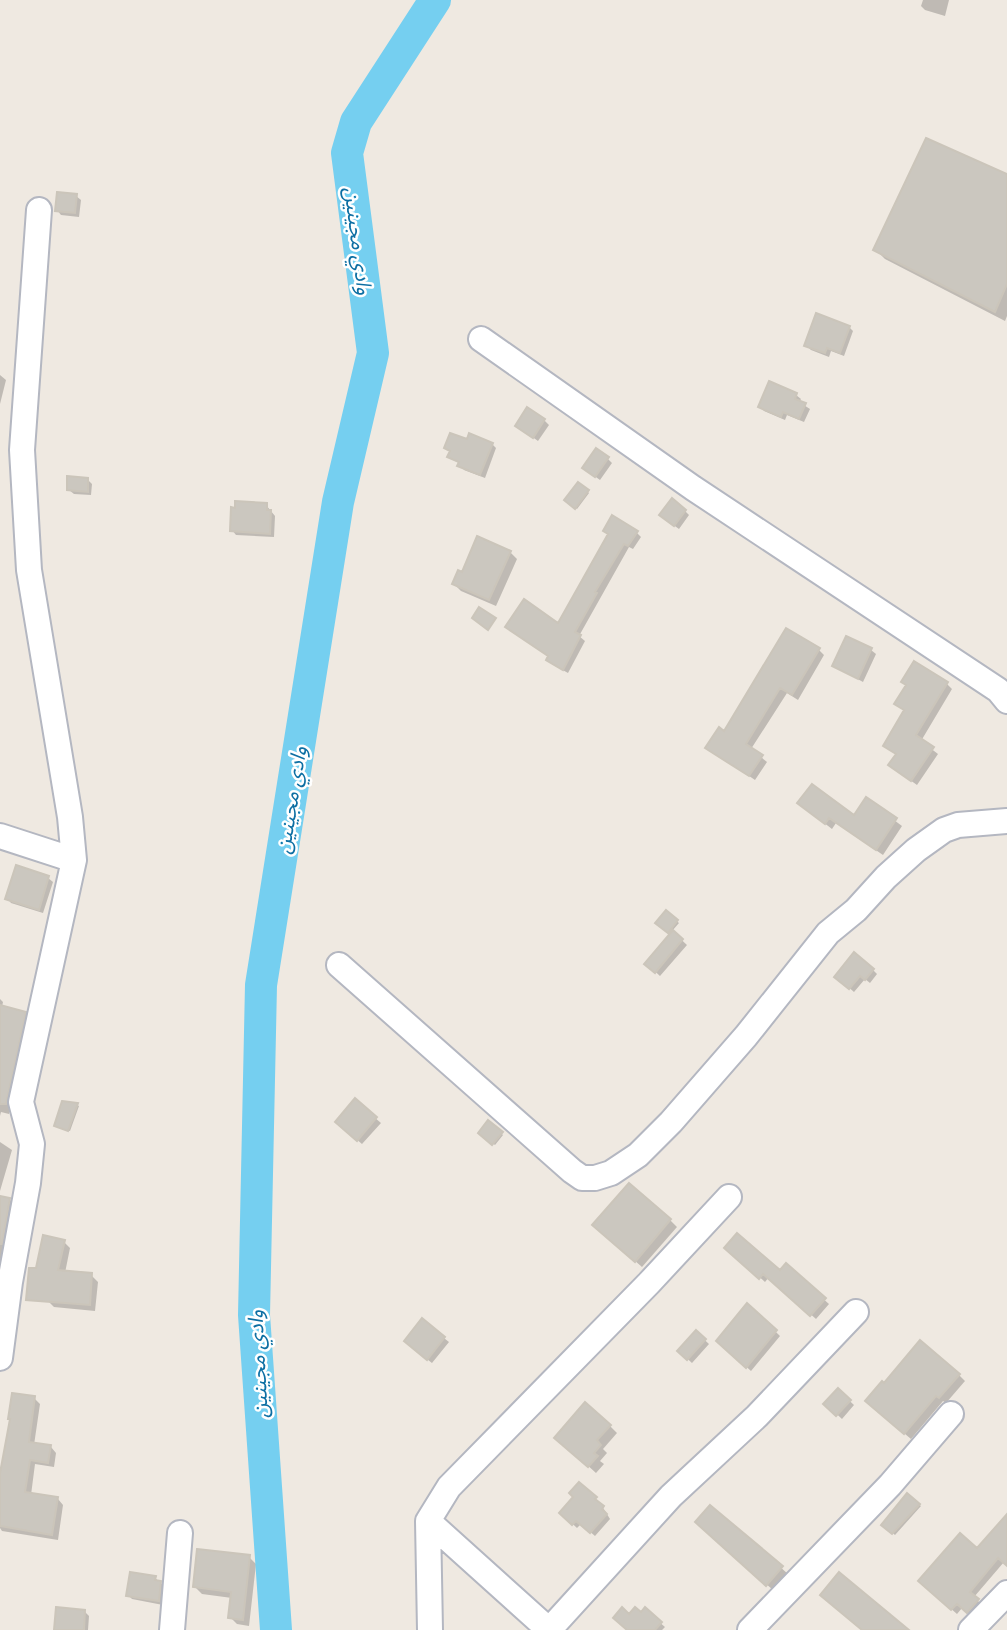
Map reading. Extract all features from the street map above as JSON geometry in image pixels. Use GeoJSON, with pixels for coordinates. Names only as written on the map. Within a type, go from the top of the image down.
{"type":"FeatureCollection","features":[{"type":"Feature","properties":{"kind":"street"},"geometry":{"type":"LineString","coordinates":[[0,1358],[5,1281],[28,1183],[32,1144],[24,1123],[21,1102],[74,860],[70,817],[29,570],[22,450],[39,210]]}},
{"type":"Feature","properties":{"kind":"street"},"geometry":{"type":"LineString","coordinates":[[481,339],[693,488],[998,690],[1007,701]]}},
{"type":"Feature","properties":{"kind":"street"},"geometry":{"type":"LineString","coordinates":[[339,965],[557,1158],[582,1178],[595,1178],[626,1165],[671,1122],[746,1036],[828,933],[856,910],[886,877],[916,850],[944,830],[958,825],[1007,821]]}},
{"type":"Feature","properties":{"kind":"street"},"geometry":{"type":"LineString","coordinates":[[0,836],[74,860]]}},
{"type":"Feature","properties":{"kind":"street"},"geometry":{"type":"LineString","coordinates":[[0,1118],[24,1123]]}},
{"type":"Feature","properties":{"kind":"street"},"geometry":{"type":"LineString","coordinates":[[430,1630],[428,1521],[449,1487],[649,1283],[729,1197]]}},
{"type":"Feature","properties":{"kind":"street"},"geometry":{"type":"LineString","coordinates":[[428,1521],[549,1630],[671,1496],[757,1416],[856,1312]]}},
{"type":"Feature","properties":{"kind":"street"},"geometry":{"type":"LineString","coordinates":[[750,1630],[873,1502],[951,1414]]}},
{"type":"Feature","properties":{"kind":"street"},"geometry":{"type":"LineString","coordinates":[[172,1630],[180,1533]]}},
{"type":"Feature","properties":{"kind":"street"},"geometry":{"type":"LineString","coordinates":[[971,1630],[1007,1593]]}},
{"type":"Feature","properties":{"kind":"building"},"geometry":{"type":"Polygon","coordinates":[[[926,138],[1007,174],[1007,284],[995,312],[873,250],[926,138]]]}},
{"type":"Feature","properties":{"kind":"building"},"geometry":{"type":"Polygon","coordinates":[[[57,192],[77,194],[75,213],[55,211],[57,192]]]}},
{"type":"Feature","properties":{"kind":"building"},"geometry":{"type":"Polygon","coordinates":[[[816,313],[850,326],[840,353],[827,348],[825,353],[804,346],[816,313]]]}},
{"type":"Feature","properties":{"kind":"building"},"geometry":{"type":"Polygon","coordinates":[[[769,381],[797,393],[795,399],[806,403],[799,419],[783,412],[781,417],[758,407],[769,381]]]}},
{"type":"Feature","properties":{"kind":"building"},"geometry":{"type":"Polygon","coordinates":[[[527,407],[545,419],[533,438],[515,426],[527,407]]]}},
{"type":"Feature","properties":{"kind":"building"},"geometry":{"type":"Polygon","coordinates":[[[450,433],[467,439],[469,433],[493,443],[480,475],[457,466],[459,462],[447,457],[450,451],[444,448],[450,433]]]}},
{"type":"Feature","properties":{"kind":"building"},"geometry":{"type":"Polygon","coordinates":[[[596,448],[609,457],[595,477],[582,468],[596,448]]]}},
{"type":"Feature","properties":{"kind":"building"},"geometry":{"type":"Polygon","coordinates":[[[67,476],[88,478],[88,492],[67,490],[67,476]]]}},
{"type":"Feature","properties":{"kind":"building"},"geometry":{"type":"Polygon","coordinates":[[[578,482],[589,490],[575,509],[564,500],[578,482]]]}},
{"type":"Feature","properties":{"kind":"building"},"geometry":{"type":"Polygon","coordinates":[[[672,498],[686,510],[674,526],[659,515],[672,498]]]}},
{"type":"Feature","properties":{"kind":"building"},"geometry":{"type":"Polygon","coordinates":[[[235,501],[267,503],[267,510],[271,510],[270,534],[230,531],[231,507],[235,508],[235,501]]]}},
{"type":"Feature","properties":{"kind":"building"},"geometry":{"type":"Polygon","coordinates":[[[612,515],[638,531],[628,546],[624,544],[595,592],[597,593],[575,632],[581,635],[563,670],[546,660],[548,656],[505,627],[524,599],[558,623],[608,534],[603,531],[612,515]]]}},
{"type":"Feature","properties":{"kind":"building"},"geometry":{"type":"Polygon","coordinates":[[[477,536],[511,551],[489,600],[452,584],[458,570],[462,572],[477,536]]]}},
{"type":"Feature","properties":{"kind":"building"},"geometry":{"type":"Polygon","coordinates":[[[479,607],[496,618],[488,630],[472,618],[479,607]]]}},
{"type":"Feature","properties":{"kind":"building"},"geometry":{"type":"Polygon","coordinates":[[[786,628],[820,648],[792,695],[780,688],[746,744],[763,755],[749,776],[705,748],[719,727],[724,731],[786,628]]]}},
{"type":"Feature","properties":{"kind":"building"},"geometry":{"type":"Polygon","coordinates":[[[846,636],[872,648],[858,679],[832,666],[846,636]]]}},
{"type":"Feature","properties":{"kind":"building"},"geometry":{"type":"Polygon","coordinates":[[[914,661],[948,682],[916,735],[934,747],[911,781],[888,765],[896,754],[883,746],[904,710],[894,704],[906,685],[901,682],[914,661]]]}},
{"type":"Feature","properties":{"kind":"building"},"geometry":{"type":"Polygon","coordinates":[[[812,784],[854,815],[866,797],[897,818],[876,850],[829,818],[825,824],[797,803],[812,784]]]}},
{"type":"Feature","properties":{"kind":"building"},"geometry":{"type":"Polygon","coordinates":[[[16,865],[49,876],[39,910],[5,899],[16,865]]]}},
{"type":"Feature","properties":{"kind":"building"},"geometry":{"type":"Polygon","coordinates":[[[666,910],[678,920],[668,933],[655,923],[666,910]]]}},
{"type":"Feature","properties":{"kind":"building"},"geometry":{"type":"Polygon","coordinates":[[[673,930],[683,939],[655,973],[644,964],[673,930]]]}},
{"type":"Feature","properties":{"kind":"building"},"geometry":{"type":"Polygon","coordinates":[[[854,952],[874,969],[865,980],[860,976],[849,989],[834,977],[854,952]]]}},
{"type":"Feature","properties":{"kind":"building"},"geometry":{"type":"Polygon","coordinates":[[[0,1005],[26,1012],[6,1104],[0,1104],[0,1005]]]}},
{"type":"Feature","properties":{"kind":"building"},"geometry":{"type":"Polygon","coordinates":[[[355,1098],[377,1117],[357,1141],[335,1122],[355,1098]]]}},
{"type":"Feature","properties":{"kind":"building"},"geometry":{"type":"Polygon","coordinates":[[[62,1101],[78,1103],[68,1131],[54,1126],[62,1101]]]}},
{"type":"Feature","properties":{"kind":"building"},"geometry":{"type":"Polygon","coordinates":[[[488,1120],[503,1132],[492,1145],[478,1133],[488,1120]]]}},
{"type":"Feature","properties":{"kind":"building"},"geometry":{"type":"Polygon","coordinates":[[[629,1183],[671,1219],[635,1262],[592,1225],[629,1183]]]}},
{"type":"Feature","properties":{"kind":"building"},"geometry":{"type":"Polygon","coordinates":[[[0,1196],[10,1198],[2,1244],[0,1244],[0,1196]]]}},
{"type":"Feature","properties":{"kind":"building"},"geometry":{"type":"Polygon","coordinates":[[[737,1233],[780,1270],[786,1263],[826,1298],[810,1316],[763,1274],[759,1279],[724,1248],[737,1233]]]}},
{"type":"Feature","properties":{"kind":"building"},"geometry":{"type":"Polygon","coordinates":[[[43,1235],[65,1240],[58,1270],[92,1273],[90,1305],[26,1300],[29,1268],[36,1268],[43,1235]]]}},
{"type":"Feature","properties":{"kind":"building"},"geometry":{"type":"Polygon","coordinates":[[[747,1303],[777,1330],[746,1368],[716,1341],[747,1303]]]}},
{"type":"Feature","properties":{"kind":"building"},"geometry":{"type":"Polygon","coordinates":[[[422,1318],[445,1337],[427,1360],[404,1341],[422,1318]]]}},
{"type":"Feature","properties":{"kind":"building"},"geometry":{"type":"Polygon","coordinates":[[[696,1330],[706,1339],[687,1360],[677,1351],[696,1330]]]}},
{"type":"Feature","properties":{"kind":"building"},"geometry":{"type":"Polygon","coordinates":[[[920,1340],[960,1374],[939,1398],[936,1396],[904,1434],[865,1401],[920,1340]]]}},
{"type":"Feature","properties":{"kind":"building"},"geometry":{"type":"Polygon","coordinates":[[[838,1388],[851,1400],[836,1416],[823,1404],[838,1388]]]}},
{"type":"Feature","properties":{"kind":"building"},"geometry":{"type":"Polygon","coordinates":[[[12,1393],[35,1396],[29,1442],[51,1445],[48,1463],[30,1460],[25,1492],[58,1497],[52,1535],[0,1526],[0,1473],[12,1393]]]}},
{"type":"Feature","properties":{"kind":"building"},"geometry":{"type":"Polygon","coordinates":[[[585,1402],[611,1425],[597,1440],[601,1445],[594,1453],[598,1456],[588,1467],[554,1438],[585,1402]]]}},
{"type":"Feature","properties":{"kind":"building"},"geometry":{"type":"Polygon","coordinates":[[[579,1482],[597,1497],[595,1499],[604,1506],[602,1509],[607,1514],[590,1533],[576,1521],[572,1525],[559,1513],[573,1497],[569,1493],[579,1482]]]}},
{"type":"Feature","properties":{"kind":"building"},"geometry":{"type":"Polygon","coordinates":[[[907,1493],[920,1504],[892,1534],[881,1525],[907,1493]]]}},
{"type":"Feature","properties":{"kind":"building"},"geometry":{"type":"Polygon","coordinates":[[[710,1505],[783,1566],[766,1586],[695,1522],[710,1505]]]}},
{"type":"Feature","properties":{"kind":"building"},"geometry":{"type":"Polygon","coordinates":[[[1007,1514],[1007,1566],[998,1558],[970,1592],[979,1599],[967,1613],[957,1604],[951,1610],[918,1581],[960,1533],[977,1548],[1007,1514]]]}},
{"type":"Feature","properties":{"kind":"building"},"geometry":{"type":"Polygon","coordinates":[[[197,1549],[250,1555],[243,1620],[228,1618],[231,1592],[193,1587],[197,1549]]]}},
{"type":"Feature","properties":{"kind":"building"},"geometry":{"type":"Polygon","coordinates":[[[130,1572],[156,1576],[155,1580],[161,1581],[159,1601],[126,1596],[130,1572]]]}},
{"type":"Feature","properties":{"kind":"building"},"geometry":{"type":"Polygon","coordinates":[[[839,1572],[909,1630],[862,1630],[820,1595],[839,1572]]]}},
{"type":"Feature","properties":{"kind":"building"},"geometry":{"type":"Polygon","coordinates":[[[56,1607],[85,1610],[84,1630],[54,1630],[56,1607]]]}},
{"type":"Feature","properties":{"kind":"building"},"geometry":{"type":"Polygon","coordinates":[[[622,1607],[629,1614],[635,1607],[641,1612],[645,1607],[662,1622],[655,1630],[627,1630],[613,1618],[622,1607]]]}},
{"type":"Feature","properties":{"kind":"waterway","name":"وادي مجينين"},"geometry":{"type":"LineString","coordinates":[[276,1630],[254,1315],[261,985],[338,502],[373,353],[347,153],[356,122],[435,0]]}}]}
